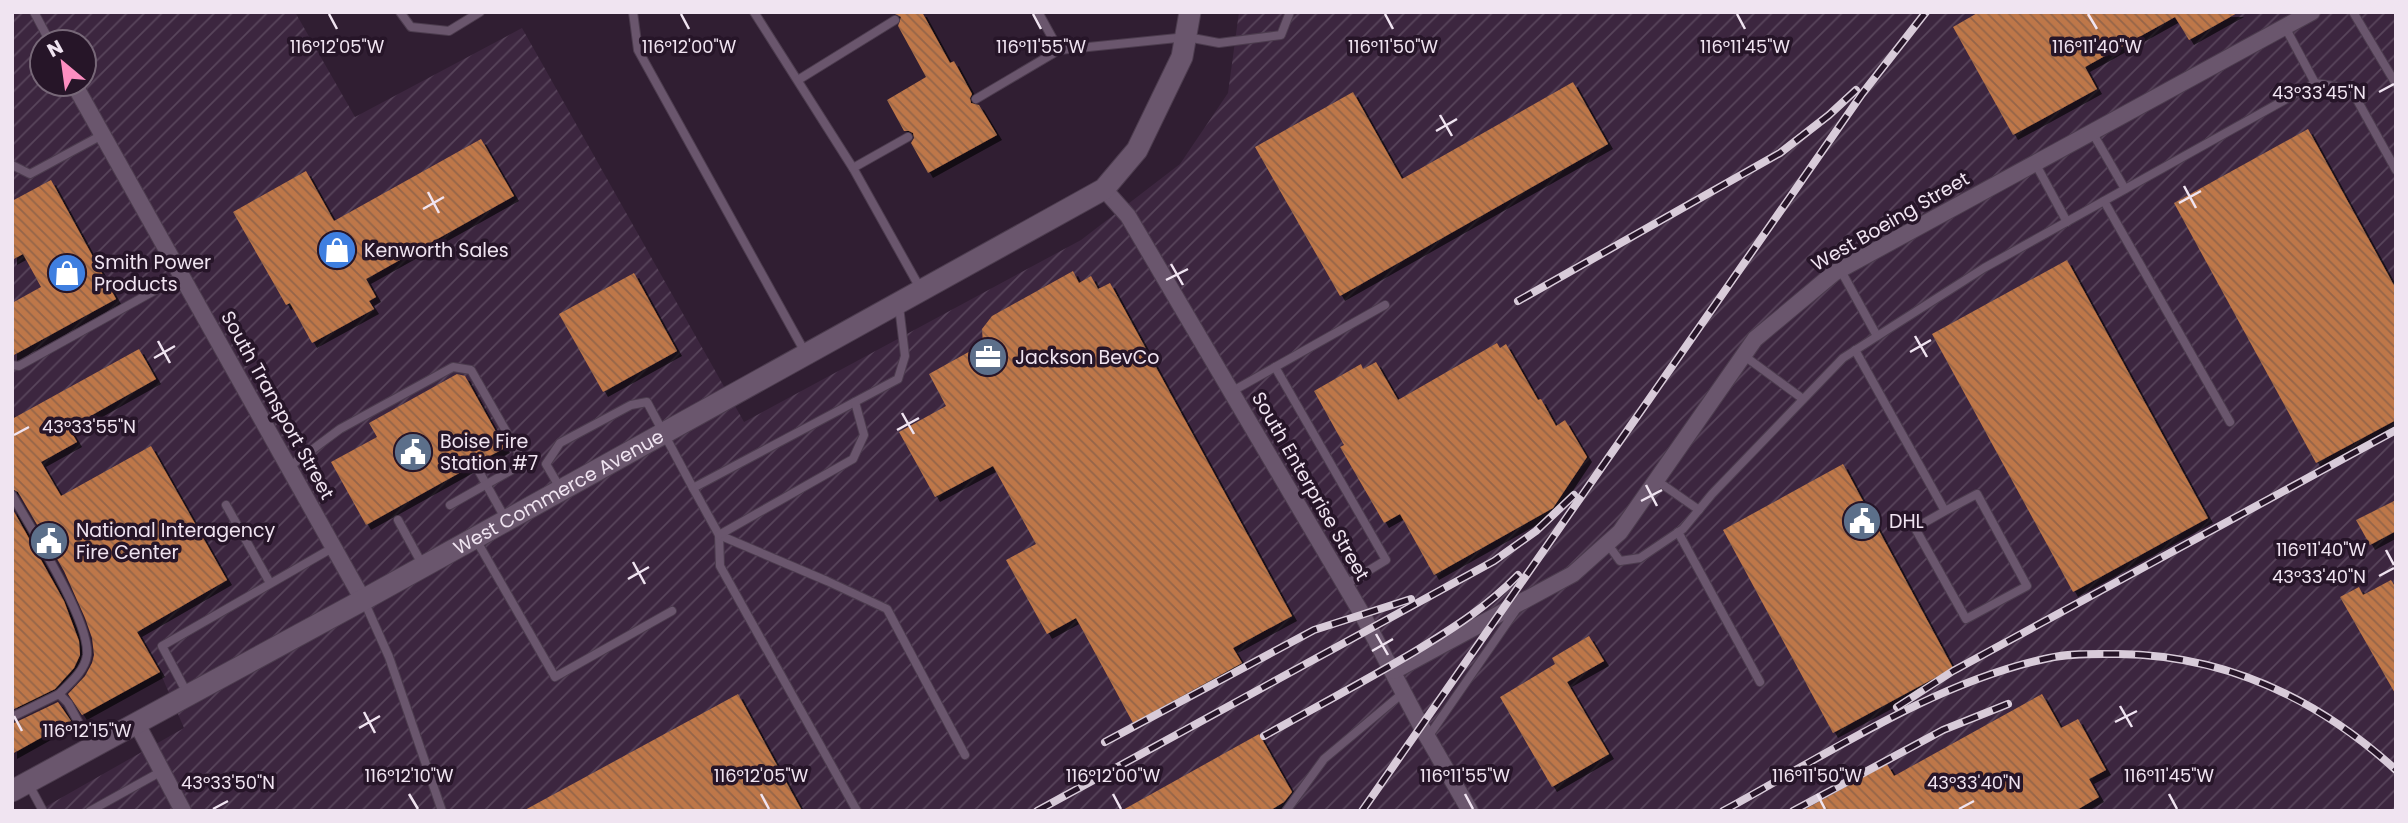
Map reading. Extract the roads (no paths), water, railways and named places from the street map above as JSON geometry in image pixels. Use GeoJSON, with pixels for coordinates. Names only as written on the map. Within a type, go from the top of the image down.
{"type":"FeatureCollection","features":[{"type":"Feature","properties":{"kind":"street"},"geometry":{"type":"LineString","coordinates":[[1104,189],[1137,150],[1182,57],[1190,12]]}},
{"type":"Feature","properties":{"kind":"street","name":"West Boeing Street"},"geometry":{"type":"LineString","coordinates":[[1394,671],[1573,574],[1620,532],[1755,339],[1840,269],[2312,12]]}},
{"type":"Feature","properties":{"kind":"street","name":"South Transport Street"},"geometry":{"type":"LineString","coordinates":[[82,98],[363,600]]}},
{"type":"Feature","properties":{"kind":"street","name":"West Commerce Avenue"},"geometry":{"type":"LineString","coordinates":[[20,787],[1104,189]]}},
{"type":"Feature","properties":{"kind":"street","name":"South Enterprise Street"},"geometry":{"type":"LineString","coordinates":[[1104,189],[1128,216],[1345,586],[1468,810]]}},
{"type":"Feature","properties":{"kind":"street"},"geometry":{"type":"LineString","coordinates":[[137,724],[183,811]]}},
{"type":"Feature","properties":{"kind":"lane"},"geometry":{"type":"LineString","coordinates":[[34,12],[43,28]]}},
{"type":"Feature","properties":{"kind":"lane"},"geometry":{"type":"LineString","coordinates":[[400,12],[411,27],[449,31],[480,12]]}},
{"type":"Feature","properties":{"kind":"lane"},"geometry":{"type":"LineString","coordinates":[[634,12],[638,50],[806,354]]}},
{"type":"Feature","properties":{"kind":"lane"},"geometry":{"type":"LineString","coordinates":[[754,12],[853,168],[921,290]]}},
{"type":"Feature","properties":{"kind":"lane"},"geometry":{"type":"LineString","coordinates":[[1038,12],[1059,50]]}},
{"type":"Feature","properties":{"kind":"lane"},"geometry":{"type":"LineString","coordinates":[[976,99],[1059,50],[1187,37],[1219,43],[1281,34],[1290,12]]}},
{"type":"Feature","properties":{"kind":"lane"},"geometry":{"type":"LineString","coordinates":[[2353,12],[2396,84]]}},
{"type":"Feature","properties":{"kind":"lane"},"geometry":{"type":"LineString","coordinates":[[798,80],[895,20]]}},
{"type":"Feature","properties":{"kind":"lane"},"geometry":{"type":"LineString","coordinates":[[2285,27],[2315,83]]}},
{"type":"Feature","properties":{"kind":"lane"},"geometry":{"type":"LineString","coordinates":[[1607,543],[1620,561],[1640,558],[1678,532],[1843,358],[1984,268],[2315,83],[2351,89],[2396,170]]}},
{"type":"Feature","properties":{"kind":"lane"},"geometry":{"type":"LineString","coordinates":[[2092,132],[2125,189]]}},
{"type":"Feature","properties":{"kind":"lane"},"geometry":{"type":"LineString","coordinates":[[12,165],[30,174],[102,135]]}},
{"type":"Feature","properties":{"kind":"lane"},"geometry":{"type":"LineString","coordinates":[[853,168],[908,137]]}},
{"type":"Feature","properties":{"kind":"lane"},"geometry":{"type":"LineString","coordinates":[[2035,163],[2067,222]]}},
{"type":"Feature","properties":{"kind":"lane"},"geometry":{"type":"LineString","coordinates":[[2104,201],[2230,422]]}},
{"type":"Feature","properties":{"kind":"lane"},"geometry":{"type":"LineString","coordinates":[[1840,269],[1877,336]]}},
{"type":"Feature","properties":{"kind":"lane"},"geometry":{"type":"LineString","coordinates":[[12,365],[19,366],[181,276]]}},
{"type":"Feature","properties":{"kind":"lane"},"geometry":{"type":"LineString","coordinates":[[693,488],[898,379],[905,356],[898,303]]}},
{"type":"Feature","properties":{"kind":"lane"},"geometry":{"type":"LineString","coordinates":[[1231,392],[1385,305]]}},
{"type":"Feature","properties":{"kind":"lane"},"geometry":{"type":"LineString","coordinates":[[1855,350],[1945,511]]}},
{"type":"Feature","properties":{"kind":"lane"},"geometry":{"type":"LineString","coordinates":[[1743,355],[1803,399]]}},
{"type":"Feature","properties":{"kind":"lane"},"geometry":{"type":"LineString","coordinates":[[289,467],[340,429],[453,367],[471,370],[517,452],[517,467],[450,505]]}},
{"type":"Feature","properties":{"kind":"lane"},"geometry":{"type":"LineString","coordinates":[[1276,367],[1386,561],[1345,586]]}},
{"type":"Feature","properties":{"kind":"lane"},"geometry":{"type":"LineString","coordinates":[[561,490],[546,464],[560,443],[631,405],[647,402],[719,535],[720,566],[857,811]]}},
{"type":"Feature","properties":{"kind":"lane"},"geometry":{"type":"LineString","coordinates":[[719,535],[853,459],[864,435],[855,402]]}},
{"type":"Feature","properties":{"kind":"lane"},"geometry":{"type":"LineString","coordinates":[[476,466],[507,520]]}},
{"type":"Feature","properties":{"kind":"lane"},"geometry":{"type":"LineString","coordinates":[[1656,480],[1699,510]]}},
{"type":"Feature","properties":{"kind":"lane"},"geometry":{"type":"LineString","coordinates":[[1977,494],[2027,586],[1965,619],[1915,528],[1945,511],[1977,494]]}},
{"type":"Feature","properties":{"kind":"lane"},"geometry":{"type":"LineString","coordinates":[[12,495],[80,618],[87,656],[81,671],[59,694],[12,717]]}},
{"type":"Feature","properties":{"kind":"lane"},"geometry":{"type":"LineString","coordinates":[[226,505],[270,583]]}},
{"type":"Feature","properties":{"kind":"lane"},"geometry":{"type":"LineString","coordinates":[[398,520],[423,567]]}},
{"type":"Feature","properties":{"kind":"lane"},"geometry":{"type":"LineString","coordinates":[[1678,532],[1760,682]]}},
{"type":"Feature","properties":{"kind":"lane"},"geometry":{"type":"LineString","coordinates":[[719,535],[887,609],[965,755]]}},
{"type":"Feature","properties":{"kind":"lane"},"geometry":{"type":"LineString","coordinates":[[475,538],[555,677],[672,611]]}},
{"type":"Feature","properties":{"kind":"lane"},"geometry":{"type":"LineString","coordinates":[[188,695],[162,646],[334,547]]}},
{"type":"Feature","properties":{"kind":"lane"},"geometry":{"type":"LineString","coordinates":[[363,600],[389,657],[442,811]]}},
{"type":"Feature","properties":{"kind":"lane"},"geometry":{"type":"LineString","coordinates":[[1428,737],[1522,600]]}},
{"type":"Feature","properties":{"kind":"lane"},"geometry":{"type":"LineString","coordinates":[[1286,811],[1324,759],[1405,692]]}},
{"type":"Feature","properties":{"kind":"lane"},"geometry":{"type":"LineString","coordinates":[[59,694],[68,704],[92,748]]}},
{"type":"Feature","properties":{"kind":"lane"},"geometry":{"type":"LineString","coordinates":[[90,811],[162,771]]}},
{"type":"Feature","properties":{"kind":"lane"},"geometry":{"type":"LineString","coordinates":[[20,787],[43,811]]}},
{"type":"Feature","properties":{"kind":"railway"},"geometry":{"type":"LineString","coordinates":[[1362,811],[1862,94],[1926,12]]}},
{"type":"Feature","properties":{"kind":"railway"},"geometry":{"type":"LineString","coordinates":[[1518,301],[1780,153],[1856,90]]}},
{"type":"Feature","properties":{"kind":"railway"},"geometry":{"type":"LineString","coordinates":[[1897,707],[1953,671],[2396,430]]}},
{"type":"Feature","properties":{"kind":"railway"},"geometry":{"type":"LineString","coordinates":[[1037,811],[1494,561],[1536,531],[1574,495]]}},
{"type":"Feature","properties":{"kind":"railway"},"geometry":{"type":"LineString","coordinates":[[1264,736],[1442,635],[1481,607],[1518,575]]}},
{"type":"Feature","properties":{"kind":"railway"},"geometry":{"type":"LineString","coordinates":[[1105,742],[1314,630],[1411,599]]}},
{"type":"Feature","properties":{"kind":"railway"},"geometry":{"type":"LineString","coordinates":[[1723,811],[1922,702],[2006,669],[2049,658],[2075,655],[2157,656],[2232,672],[2302,702],[2335,722],[2396,770]]}},
{"type":"Feature","properties":{"kind":"railway"},"geometry":{"type":"LineString","coordinates":[[1793,811],[1943,730],[2008,704]]}},
{"type":"Feature","properties":{"kind":"place","name":"Kenworth Sales"},"geometry":{"type":"Point","coordinates":[337,250]}},
{"type":"Feature","properties":{"kind":"place","name":"Smith Power Products"},"geometry":{"type":"Point","coordinates":[67,273]}},
{"type":"Feature","properties":{"kind":"place","name":"Jackson BevCo"},"geometry":{"type":"Point","coordinates":[988,357]}},
{"type":"Feature","properties":{"kind":"place","name":"Boise Fire Station #7"},"geometry":{"type":"Point","coordinates":[413,452]}},
{"type":"Feature","properties":{"kind":"place","name":"DHL"},"geometry":{"type":"Point","coordinates":[1862,521]}},
{"type":"Feature","properties":{"kind":"place","name":"National Interagency Fire Center"},"geometry":{"type":"Point","coordinates":[49,541]}}]}
